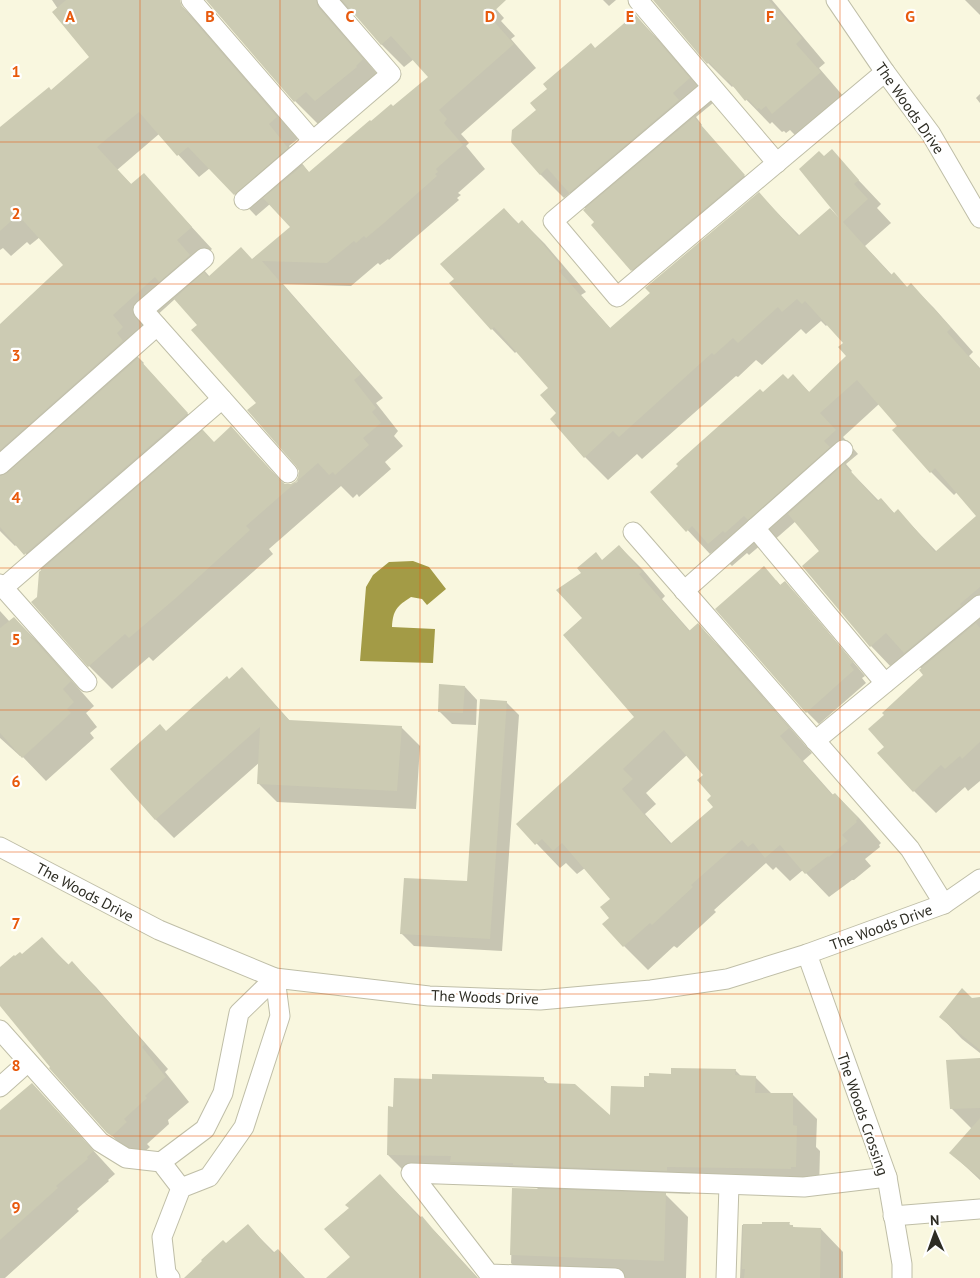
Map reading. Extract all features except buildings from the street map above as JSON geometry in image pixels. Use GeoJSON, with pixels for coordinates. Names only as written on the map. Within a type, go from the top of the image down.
{"type":"FeatureCollection","features":[{"type":"Feature","properties":{"kind":"lane"},"geometry":{"type":"LineString","coordinates":[[191,0],[313,141]]}},
{"type":"Feature","properties":{"kind":"lane"},"geometry":{"type":"LineString","coordinates":[[244,200],[391,74],[328,0]]}},
{"type":"Feature","properties":{"kind":"lane"},"geometry":{"type":"LineString","coordinates":[[638,0],[777,163]]}},
{"type":"Feature","properties":{"kind":"lane","name":"The Woods Drive"},"geometry":{"type":"LineString","coordinates":[[836,0],[885,72],[931,134],[980,218]]}},
{"type":"Feature","properties":{"kind":"lane"},"geometry":{"type":"LineString","coordinates":[[712,87],[553,221],[617,297],[885,72]]}},
{"type":"Feature","properties":{"kind":"lane"},"geometry":{"type":"LineString","coordinates":[[204,258],[143,310],[288,473]]}},
{"type":"Feature","properties":{"kind":"lane"},"geometry":{"type":"LineString","coordinates":[[0,465],[157,326]]}},
{"type":"Feature","properties":{"kind":"lane"},"geometry":{"type":"LineString","coordinates":[[88,682],[2,586],[222,399]]}},
{"type":"Feature","properties":{"kind":"lane"},"geometry":{"type":"LineString","coordinates":[[684,591],[843,450]]}},
{"type":"Feature","properties":{"kind":"lane"},"geometry":{"type":"LineString","coordinates":[[755,528],[885,683]]}},
{"type":"Feature","properties":{"kind":"lane"},"geometry":{"type":"LineString","coordinates":[[633,532],[910,849],[944,904]]}},
{"type":"Feature","properties":{"kind":"lane"},"geometry":{"type":"LineString","coordinates":[[815,741],[980,605]]}},
{"type":"Feature","properties":{"kind":"lane","name":"The Woods Drive"},"geometry":{"type":"LineString","coordinates":[[0,847],[159,930],[275,978],[430,996],[540,1000],[651,990],[728,979],[807,954],[944,904],[980,879]]}},
{"type":"Feature","properties":{"kind":"lane","name":"The Woods Crossing"},"geometry":{"type":"LineString","coordinates":[[807,954],[887,1177],[902,1264],[902,1278]]}},
{"type":"Feature","properties":{"kind":"lane"},"geometry":{"type":"LineString","coordinates":[[0,1030],[100,1142],[126,1158],[161,1162],[205,1129],[222,1093],[239,1013],[275,978]]}},
{"type":"Feature","properties":{"kind":"lane"},"geometry":{"type":"LineString","coordinates":[[170,1278],[166,1273],[162,1237],[181,1188],[210,1177],[244,1127],[280,1016],[275,978]]}},
{"type":"Feature","properties":{"kind":"lane"},"geometry":{"type":"LineString","coordinates":[[0,1087],[28,1062]]}},
{"type":"Feature","properties":{"kind":"lane"},"geometry":{"type":"LineString","coordinates":[[161,1162],[181,1188]]}},
{"type":"Feature","properties":{"kind":"lane"},"geometry":{"type":"LineString","coordinates":[[615,1278],[489,1274],[411,1173],[804,1187],[887,1177]]}},
{"type":"Feature","properties":{"kind":"lane"},"geometry":{"type":"LineString","coordinates":[[726,1278],[729,1185]]}},
{"type":"Feature","properties":{"kind":"lane"},"geometry":{"type":"LineString","coordinates":[[893,1216],[980,1209]]}},
{"type":"Feature","properties":{"kind":"shaded area"},"geometry":{"type":"Polygon","coordinates":[[[413,561],[429,567],[446,589],[427,605],[422,599],[411,597],[406,600],[395,612],[392,627],[435,629],[433,663],[360,661],[366,587],[373,575],[389,562],[413,561]]]}}]}
